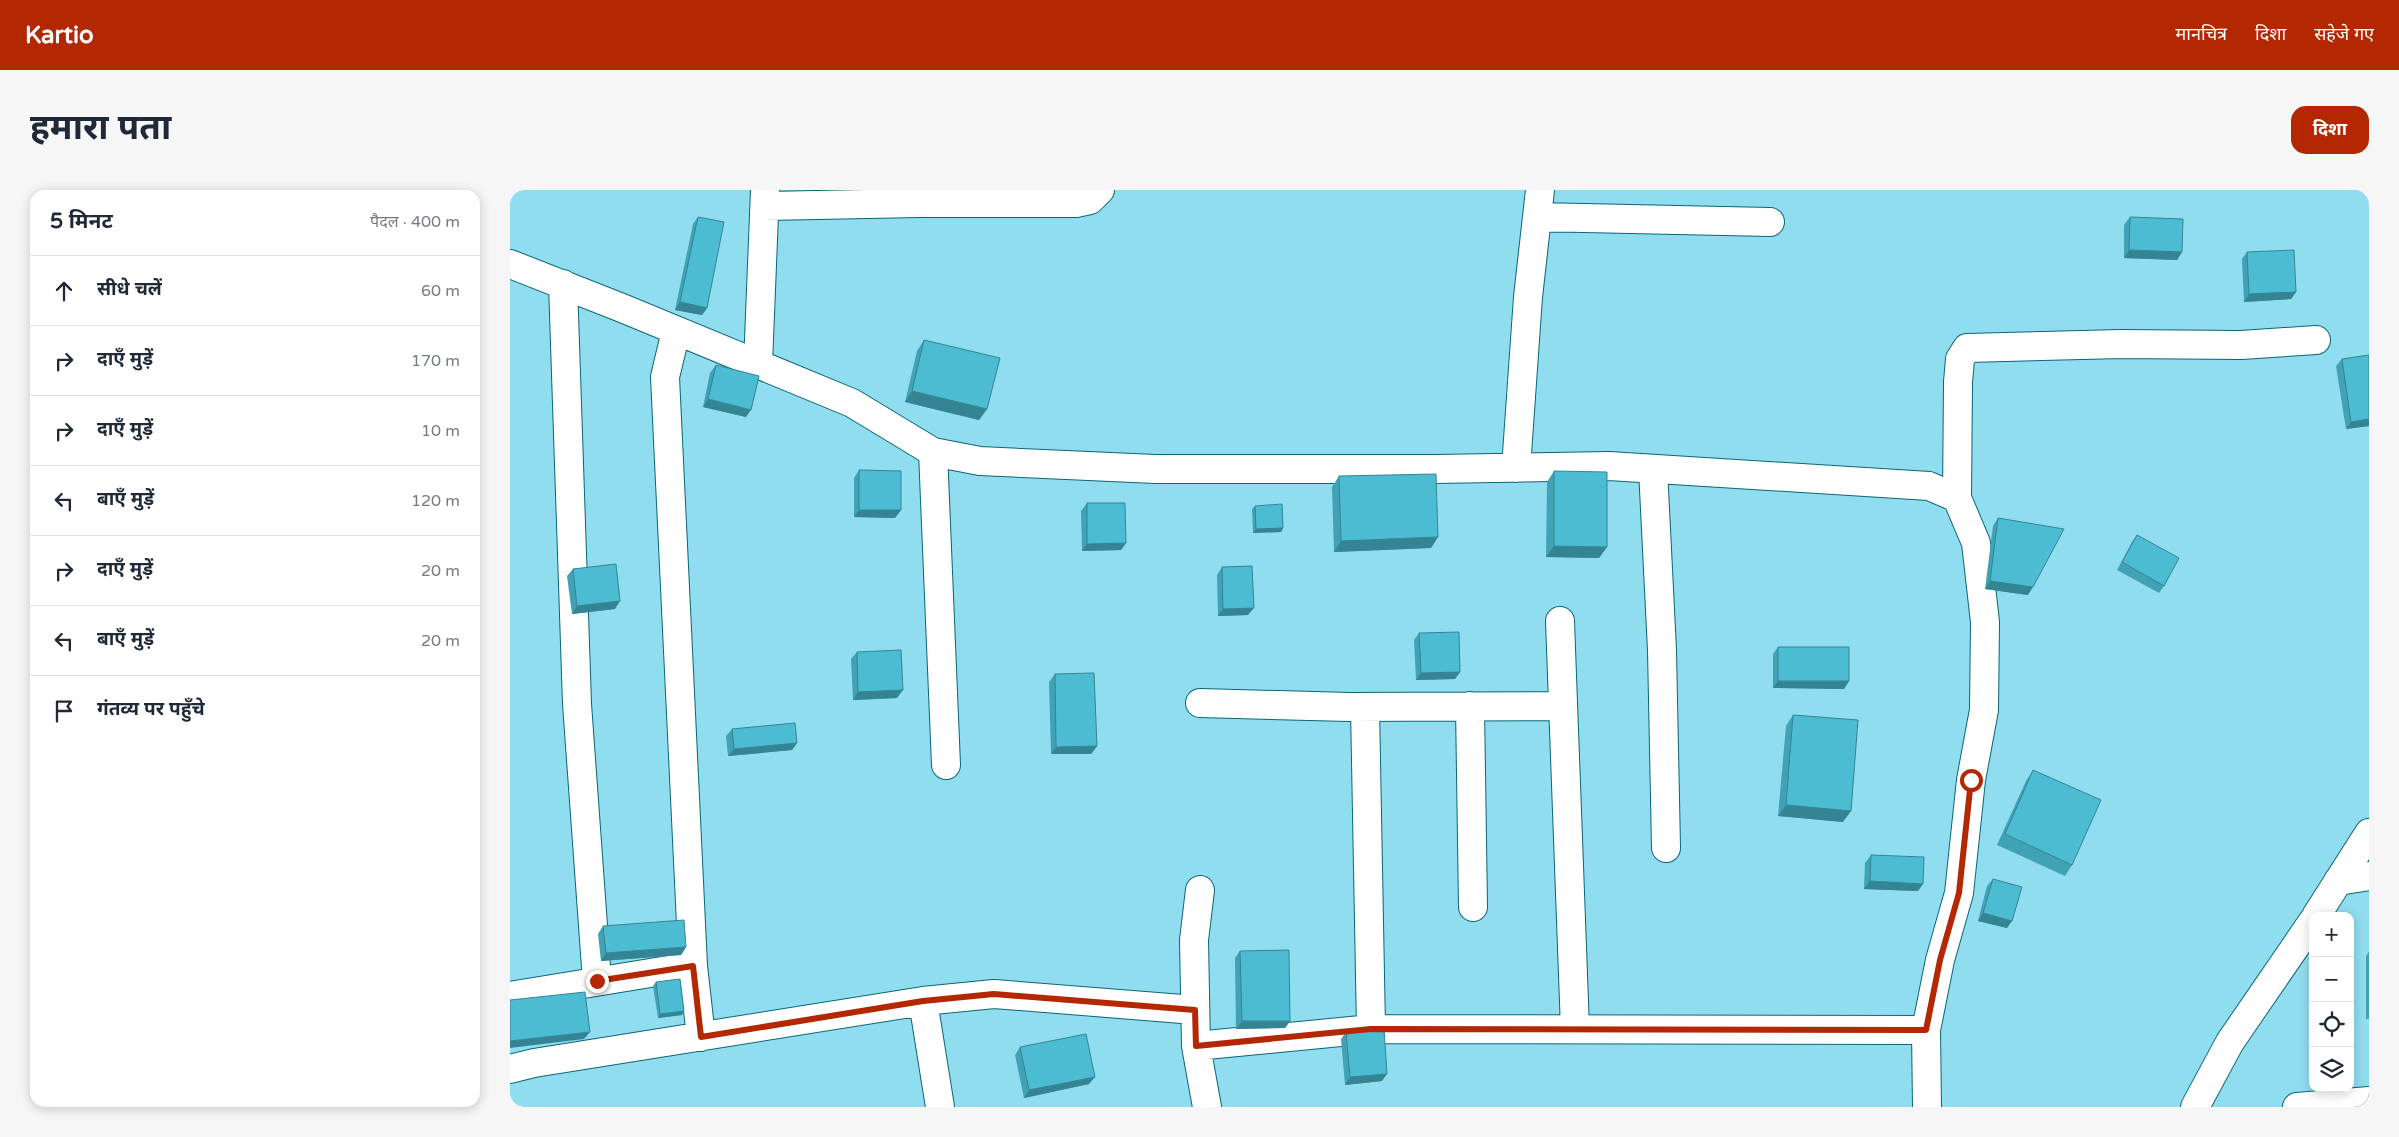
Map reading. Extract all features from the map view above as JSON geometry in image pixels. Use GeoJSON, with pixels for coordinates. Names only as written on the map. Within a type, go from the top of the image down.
{"type":"FeatureCollection","features":[{"type":"Feature","properties":{"kind":"street"},"geometry":{"type":"LineString","coordinates":[[758,364],[765,198],[918,203],[1076,203],[1090,200],[1100,190]]}},
{"type":"Feature","properties":{"kind":"street"},"geometry":{"type":"LineString","coordinates":[[1516,468],[1528,296],[1540,190]]}},
{"type":"Feature","properties":{"kind":"street"},"geometry":{"type":"LineString","coordinates":[[1537,217],[1770,222]]}},
{"type":"Feature","properties":{"kind":"street"},"geometry":{"type":"LineString","coordinates":[[510,264],[852,403],[933,452],[980,461],[1155,469],[1608,466],[1929,486],[1957,498]]}},
{"type":"Feature","properties":{"kind":"street"},"geometry":{"type":"LineString","coordinates":[[563,284],[578,704],[597,981]]}},
{"type":"Feature","properties":{"kind":"street"},"geometry":{"type":"LineString","coordinates":[[676,330],[665,377],[693,966],[701,1037]]}},
{"type":"Feature","properties":{"kind":"street"},"geometry":{"type":"LineString","coordinates":[[1926,1107],[1926,1030],[1940,960],[1959,893],[1971,780],[1984,710],[1985,622],[1976,543],[1957,498],[1958,382],[1960,359],[1966,348],[2121,344],[2240,345],[2316,340]]}},
{"type":"Feature","properties":{"kind":"street"},"geometry":{"type":"LineString","coordinates":[[933,452],[946,764]]}},
{"type":"Feature","properties":{"kind":"street"},"geometry":{"type":"LineString","coordinates":[[1653,469],[1662,650],[1666,848]]}},
{"type":"Feature","properties":{"kind":"street"},"geometry":{"type":"LineString","coordinates":[[1560,621],[1575,1029]]}},
{"type":"Feature","properties":{"kind":"street"},"geometry":{"type":"LineString","coordinates":[[1200,702],[1365,707],[1563,706]]}},
{"type":"Feature","properties":{"kind":"street"},"geometry":{"type":"LineString","coordinates":[[1470,706],[1473,907]]}},
{"type":"Feature","properties":{"kind":"street"},"geometry":{"type":"LineString","coordinates":[[1365,707],[1371,1029]]}},
{"type":"Feature","properties":{"kind":"street"},"geometry":{"type":"LineString","coordinates":[[2319,912],[2369,833]]}},
{"type":"Feature","properties":{"kind":"street"},"geometry":{"type":"LineString","coordinates":[[2338,881],[2369,876]]}},
{"type":"Feature","properties":{"kind":"street"},"geometry":{"type":"LineString","coordinates":[[1200,890],[1194,940],[1196,1046],[1207,1107]]}},
{"type":"Feature","properties":{"kind":"street"},"geometry":{"type":"LineString","coordinates":[[2194,1107],[2230,1042],[2309,927]]}},
{"type":"Feature","properties":{"kind":"street"},"geometry":{"type":"LineString","coordinates":[[510,996],[693,966]]}},
{"type":"Feature","properties":{"kind":"street"},"geometry":{"type":"LineString","coordinates":[[510,1069],[534,1063],[923,1001],[994,994],[1195,1010]]}},
{"type":"Feature","properties":{"kind":"street"},"geometry":{"type":"LineString","coordinates":[[923,1001],[940,1107]]}},
{"type":"Feature","properties":{"kind":"street"},"geometry":{"type":"LineString","coordinates":[[1196,1046],[1371,1029],[1926,1030]]}},
{"type":"Feature","properties":{"kind":"street"},"geometry":{"type":"LineString","coordinates":[[2297,1107],[2369,1101]]}},
{"type":"Feature","properties":{"kind":"building"},"geometry":{"type":"Polygon","coordinates":[[[698,217],[724,222],[707,308],[680,302],[698,217]]]}},
{"type":"Feature","properties":{"kind":"building"},"geometry":{"type":"Polygon","coordinates":[[[2130,217],[2183,219],[2182,252],[2129,250],[2130,217]]]}},
{"type":"Feature","properties":{"kind":"building"},"geometry":{"type":"Polygon","coordinates":[[[2294,250],[2296,292],[2249,294],[2247,252],[2294,250]]]}},
{"type":"Feature","properties":{"kind":"building"},"geometry":{"type":"Polygon","coordinates":[[[924,340],[1000,358],[987,409],[912,391],[924,340]]]}},
{"type":"Feature","properties":{"kind":"building"},"geometry":{"type":"Polygon","coordinates":[[[2369,355],[2369,419],[2351,422],[2342,359],[2369,355]]]}},
{"type":"Feature","properties":{"kind":"building"},"geometry":{"type":"Polygon","coordinates":[[[716,365],[759,376],[751,410],[708,399],[716,365]]]}},
{"type":"Feature","properties":{"kind":"building"},"geometry":{"type":"Polygon","coordinates":[[[859,470],[901,471],[901,510],[859,510],[859,470]]]}},
{"type":"Feature","properties":{"kind":"building"},"geometry":{"type":"Polygon","coordinates":[[[1554,471],[1607,472],[1607,547],[1554,546],[1554,471]]]}},
{"type":"Feature","properties":{"kind":"building"},"geometry":{"type":"Polygon","coordinates":[[[1436,474],[1438,537],[1341,541],[1339,476],[1436,474]]]}},
{"type":"Feature","properties":{"kind":"building"},"geometry":{"type":"Polygon","coordinates":[[[1087,503],[1125,503],[1126,543],[1087,544],[1087,503]]]}},
{"type":"Feature","properties":{"kind":"building"},"geometry":{"type":"Polygon","coordinates":[[[1282,504],[1283,528],[1256,529],[1255,506],[1282,504]]]}},
{"type":"Feature","properties":{"kind":"building"},"geometry":{"type":"Polygon","coordinates":[[[1998,518],[2064,529],[2033,587],[1990,581],[1998,518]]]}},
{"type":"Feature","properties":{"kind":"building"},"geometry":{"type":"Polygon","coordinates":[[[2137,535],[2179,558],[2164,586],[2122,562],[2137,535]]]}},
{"type":"Feature","properties":{"kind":"building"},"geometry":{"type":"Polygon","coordinates":[[[616,564],[620,601],[577,606],[573,569],[616,564]]]}},
{"type":"Feature","properties":{"kind":"building"},"geometry":{"type":"Polygon","coordinates":[[[1252,566],[1254,608],[1223,609],[1222,567],[1252,566]]]}},
{"type":"Feature","properties":{"kind":"building"},"geometry":{"type":"Polygon","coordinates":[[[1459,632],[1460,672],[1421,673],[1419,633],[1459,632]]]}},
{"type":"Feature","properties":{"kind":"building"},"geometry":{"type":"Polygon","coordinates":[[[1778,647],[1849,647],[1849,681],[1778,681],[1778,647]]]}},
{"type":"Feature","properties":{"kind":"building"},"geometry":{"type":"Polygon","coordinates":[[[901,650],[903,690],[858,692],[857,652],[901,650]]]}},
{"type":"Feature","properties":{"kind":"building"},"geometry":{"type":"Polygon","coordinates":[[[1094,673],[1097,746],[1056,747],[1055,674],[1094,673]]]}},
{"type":"Feature","properties":{"kind":"building"},"geometry":{"type":"Polygon","coordinates":[[[1793,715],[1858,720],[1851,811],[1786,805],[1793,715]]]}},
{"type":"Feature","properties":{"kind":"building"},"geometry":{"type":"Polygon","coordinates":[[[795,723],[797,743],[734,749],[732,729],[795,723]]]}},
{"type":"Feature","properties":{"kind":"building"},"geometry":{"type":"Polygon","coordinates":[[[2033,770],[2101,800],[2072,865],[2005,834],[2033,770]]]}},
{"type":"Feature","properties":{"kind":"building"},"geometry":{"type":"Polygon","coordinates":[[[1871,855],[1924,857],[1923,884],[1870,881],[1871,855]]]}},
{"type":"Feature","properties":{"kind":"building"},"geometry":{"type":"Polygon","coordinates":[[[1993,879],[2022,887],[2012,921],[1983,913],[1993,879]]]}},
{"type":"Feature","properties":{"kind":"building"},"geometry":{"type":"Polygon","coordinates":[[[684,920],[686,947],[606,953],[603,926],[684,920]]]}},
{"type":"Feature","properties":{"kind":"building"},"geometry":{"type":"Polygon","coordinates":[[[1289,950],[1290,1021],[1242,1021],[1240,951],[1289,950]]]}},
{"type":"Feature","properties":{"kind":"building"},"geometry":{"type":"Polygon","coordinates":[[[680,979],[684,1011],[660,1014],[656,982],[680,979]]]}},
{"type":"Feature","properties":{"kind":"building"},"geometry":{"type":"Polygon","coordinates":[[[585,992],[590,1032],[510,1041],[510,1000],[585,992]]]}},
{"type":"Feature","properties":{"kind":"building"},"geometry":{"type":"Polygon","coordinates":[[[1384,1029],[1387,1074],[1350,1077],[1346,1032],[1384,1029]]]}},
{"type":"Feature","properties":{"kind":"building"},"geometry":{"type":"Polygon","coordinates":[[[1086,1034],[1095,1077],[1029,1090],[1020,1047],[1086,1034]]]}},
{"type":"Feature","properties":{"kind":"route"},"geometry":{"type":"LineString","coordinates":[[597,981],[693,966],[701,1037],[923,1001],[994,994],[1195,1010],[1196,1046],[1288,1039],[1371,1029],[1926,1030],[1940,960],[1959,893],[1971,780]]}}]}
